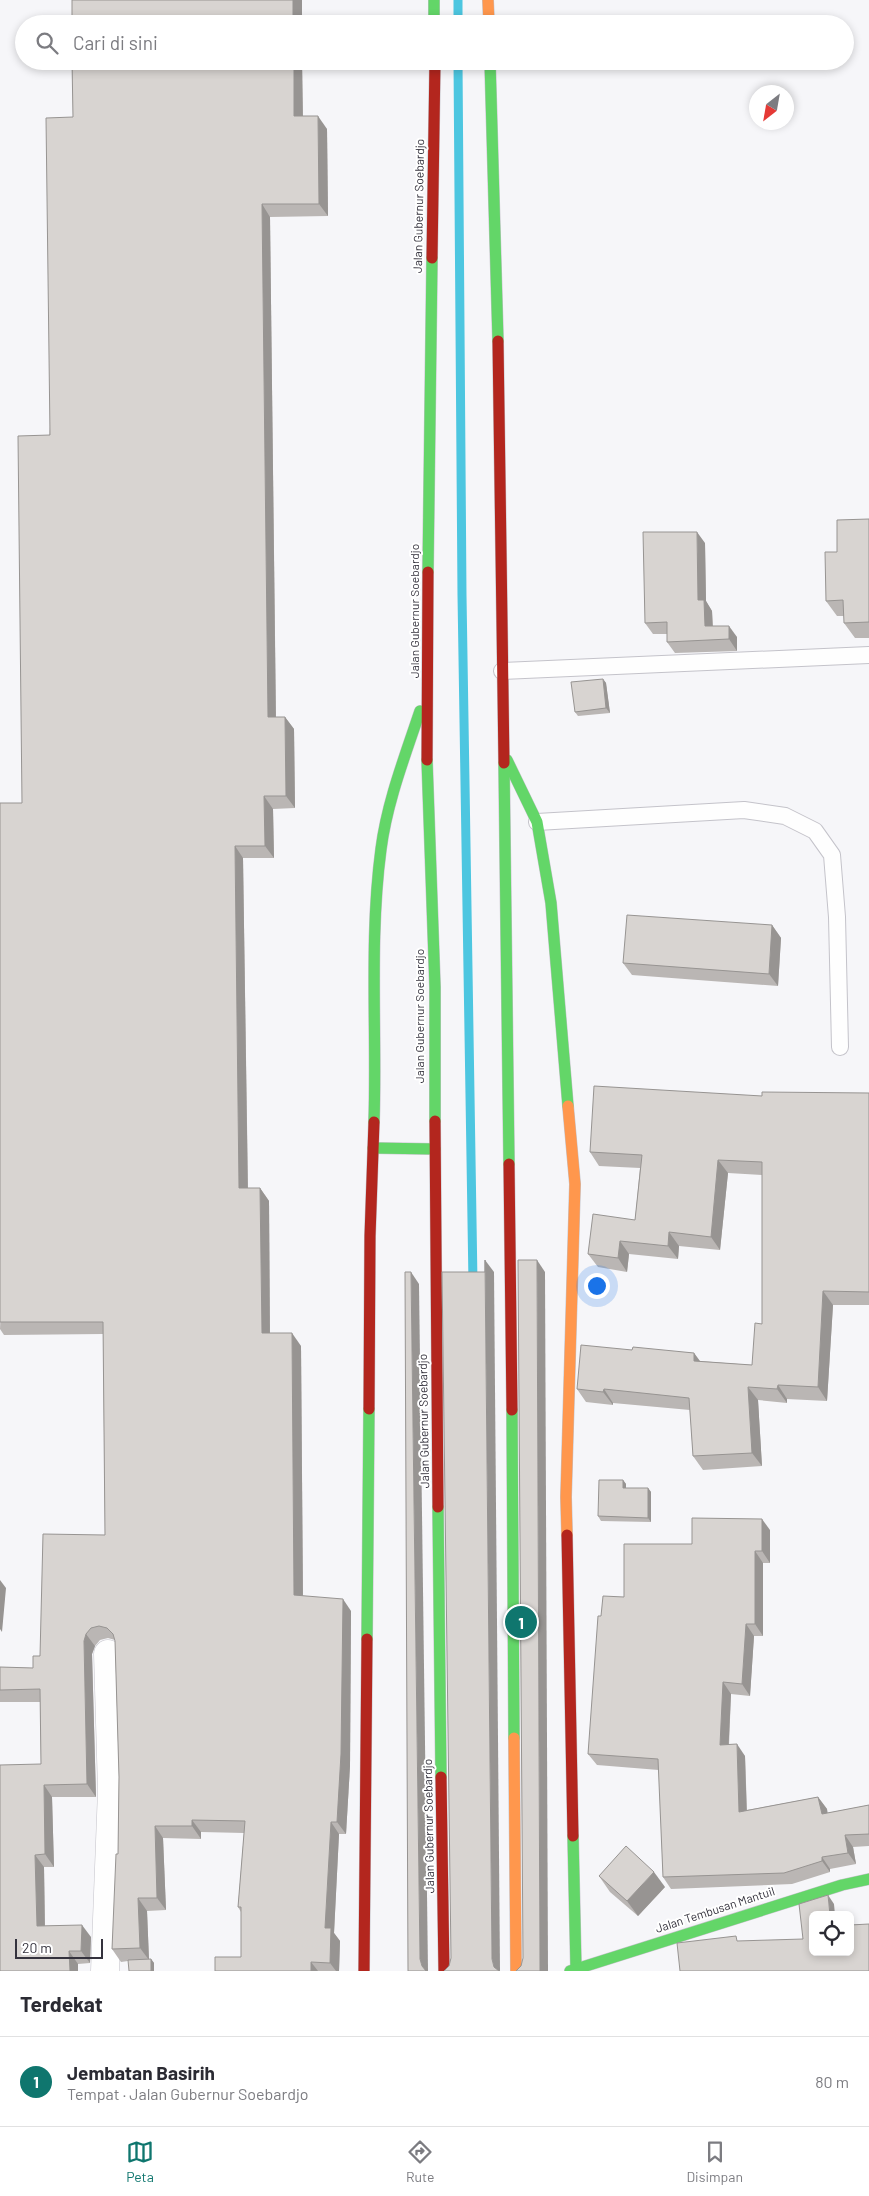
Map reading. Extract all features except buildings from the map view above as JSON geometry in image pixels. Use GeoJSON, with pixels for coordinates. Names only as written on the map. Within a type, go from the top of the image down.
{"type":"FeatureCollection","features":[{"type":"Feature","properties":{"kind":"main road"},"geometry":{"type":"LineString","coordinates":[[434,0],[434,15]]}},
{"type":"Feature","properties":{"kind":"main road"},"geometry":{"type":"LineString","coordinates":[[488,0],[489,15]]}},
{"type":"Feature","properties":{"kind":"main road","name":"Jalan Gubernur Soebardjo"},"geometry":{"type":"LineString","coordinates":[[435,70],[427,754],[435,987],[436,1277],[444,1971]]}},
{"type":"Feature","properties":{"kind":"main road"},"geometry":{"type":"LineString","coordinates":[[490,70],[496,230],[511,1272],[516,1971]]}},
{"type":"Feature","properties":{"kind":"main road"},"geometry":{"type":"LineString","coordinates":[[364,1971],[370,1256],[376,1068],[375,904],[381,848],[390,804],[429,683]]}},
{"type":"Feature","properties":{"kind":"main road"},"geometry":{"type":"LineString","coordinates":[[503,752],[537,822],[551,903],[575,1184],[566,1497],[573,1970]]}},
{"type":"Feature","properties":{"kind":"main road"},"geometry":{"type":"LineString","coordinates":[[373,1148],[435,1149]]}},
{"type":"Feature","properties":{"kind":"main road","name":"Jalan Tembusan Mantuil"},"geometry":{"type":"LineString","coordinates":[[573,1970],[823,1890],[869,1879]]}},
{"type":"Feature","properties":{"kind":"street"},"geometry":{"type":"LineString","coordinates":[[105,1971],[112,1790],[108,1654]]}},
{"type":"Feature","properties":{"kind":"lane"},"geometry":{"type":"LineString","coordinates":[[502,671],[869,655]]}},
{"type":"Feature","properties":{"kind":"lane"},"geometry":{"type":"LineString","coordinates":[[537,822],[744,810],[785,816],[816,831],[832,855],[837,917],[840,1047]]}},
{"type":"Feature","properties":{"kind":"waterway"},"geometry":{"type":"LineString","coordinates":[[458,0],[458,15]]}},
{"type":"Feature","properties":{"kind":"waterway"},"geometry":{"type":"LineString","coordinates":[[458,70],[462,595],[473,1283]]}},
{"type":"Feature","properties":{"kind":"traffic: fast"},"geometry":{"type":"LineString","coordinates":[[434,0],[434,15]]}},
{"type":"Feature","properties":{"kind":"traffic: fast"},"geometry":{"type":"LineString","coordinates":[[490,70],[498,341]]}},
{"type":"Feature","properties":{"kind":"traffic: fast"},"geometry":{"type":"LineString","coordinates":[[428,572],[432,258]]}},
{"type":"Feature","properties":{"kind":"traffic: fast"},"geometry":{"type":"LineString","coordinates":[[374,1122],[374,951],[377,883],[384,831],[392,797],[420,711]]}},
{"type":"Feature","properties":{"kind":"traffic: fast"},"geometry":{"type":"LineString","coordinates":[[427,760],[435,987],[435,1121]]}},
{"type":"Feature","properties":{"kind":"traffic: fast"},"geometry":{"type":"LineString","coordinates":[[507,760],[537,822],[551,903],[568,1106]]}},
{"type":"Feature","properties":{"kind":"traffic: fast"},"geometry":{"type":"LineString","coordinates":[[504,763],[509,1164]]}},
{"type":"Feature","properties":{"kind":"traffic: fast"},"geometry":{"type":"LineString","coordinates":[[373,1148],[435,1149]]}},
{"type":"Feature","properties":{"kind":"traffic: fast"},"geometry":{"type":"LineString","coordinates":[[367,1639],[369,1409]]}},
{"type":"Feature","properties":{"kind":"traffic: fast"},"geometry":{"type":"LineString","coordinates":[[512,1410],[514,1738]]}},
{"type":"Feature","properties":{"kind":"traffic: fast"},"geometry":{"type":"LineString","coordinates":[[438,1507],[441,1777]]}},
{"type":"Feature","properties":{"kind":"traffic: fast"},"geometry":{"type":"LineString","coordinates":[[573,1836],[576,1969]]}},
{"type":"Feature","properties":{"kind":"traffic: fast"},"geometry":{"type":"LineString","coordinates":[[570,1971],[842,1885],[869,1879]]}},
{"type":"Feature","properties":{"kind":"traffic: slow"},"geometry":{"type":"LineString","coordinates":[[488,0],[489,15]]}},
{"type":"Feature","properties":{"kind":"traffic: slow"},"geometry":{"type":"LineString","coordinates":[[567,1535],[566,1497],[575,1184],[568,1106]]}},
{"type":"Feature","properties":{"kind":"traffic: slow"},"geometry":{"type":"LineString","coordinates":[[514,1738],[516,1971]]}},
{"type":"Feature","properties":{"kind":"traffic: jam"},"geometry":{"type":"LineString","coordinates":[[432,258],[435,70]]}},
{"type":"Feature","properties":{"kind":"traffic: jam"},"geometry":{"type":"LineString","coordinates":[[498,341],[504,763]]}},
{"type":"Feature","properties":{"kind":"traffic: jam"},"geometry":{"type":"LineString","coordinates":[[427,760],[428,572]]}},
{"type":"Feature","properties":{"kind":"traffic: jam"},"geometry":{"type":"LineString","coordinates":[[435,1121],[438,1507]]}},
{"type":"Feature","properties":{"kind":"traffic: jam"},"geometry":{"type":"LineString","coordinates":[[369,1409],[370,1236],[374,1122]]}},
{"type":"Feature","properties":{"kind":"traffic: jam"},"geometry":{"type":"LineString","coordinates":[[509,1164],[512,1410]]}},
{"type":"Feature","properties":{"kind":"traffic: jam"},"geometry":{"type":"LineString","coordinates":[[567,1535],[573,1836]]}},
{"type":"Feature","properties":{"kind":"traffic: jam"},"geometry":{"type":"LineString","coordinates":[[364,1971],[367,1639]]}},
{"type":"Feature","properties":{"kind":"traffic: jam"},"geometry":{"type":"LineString","coordinates":[[441,1777],[444,1971]]}},
{"type":"Feature","properties":{"kind":"place","name":"Jembatan Basirih"},"geometry":{"type":"Point","coordinates":[521,1622]}}]}
